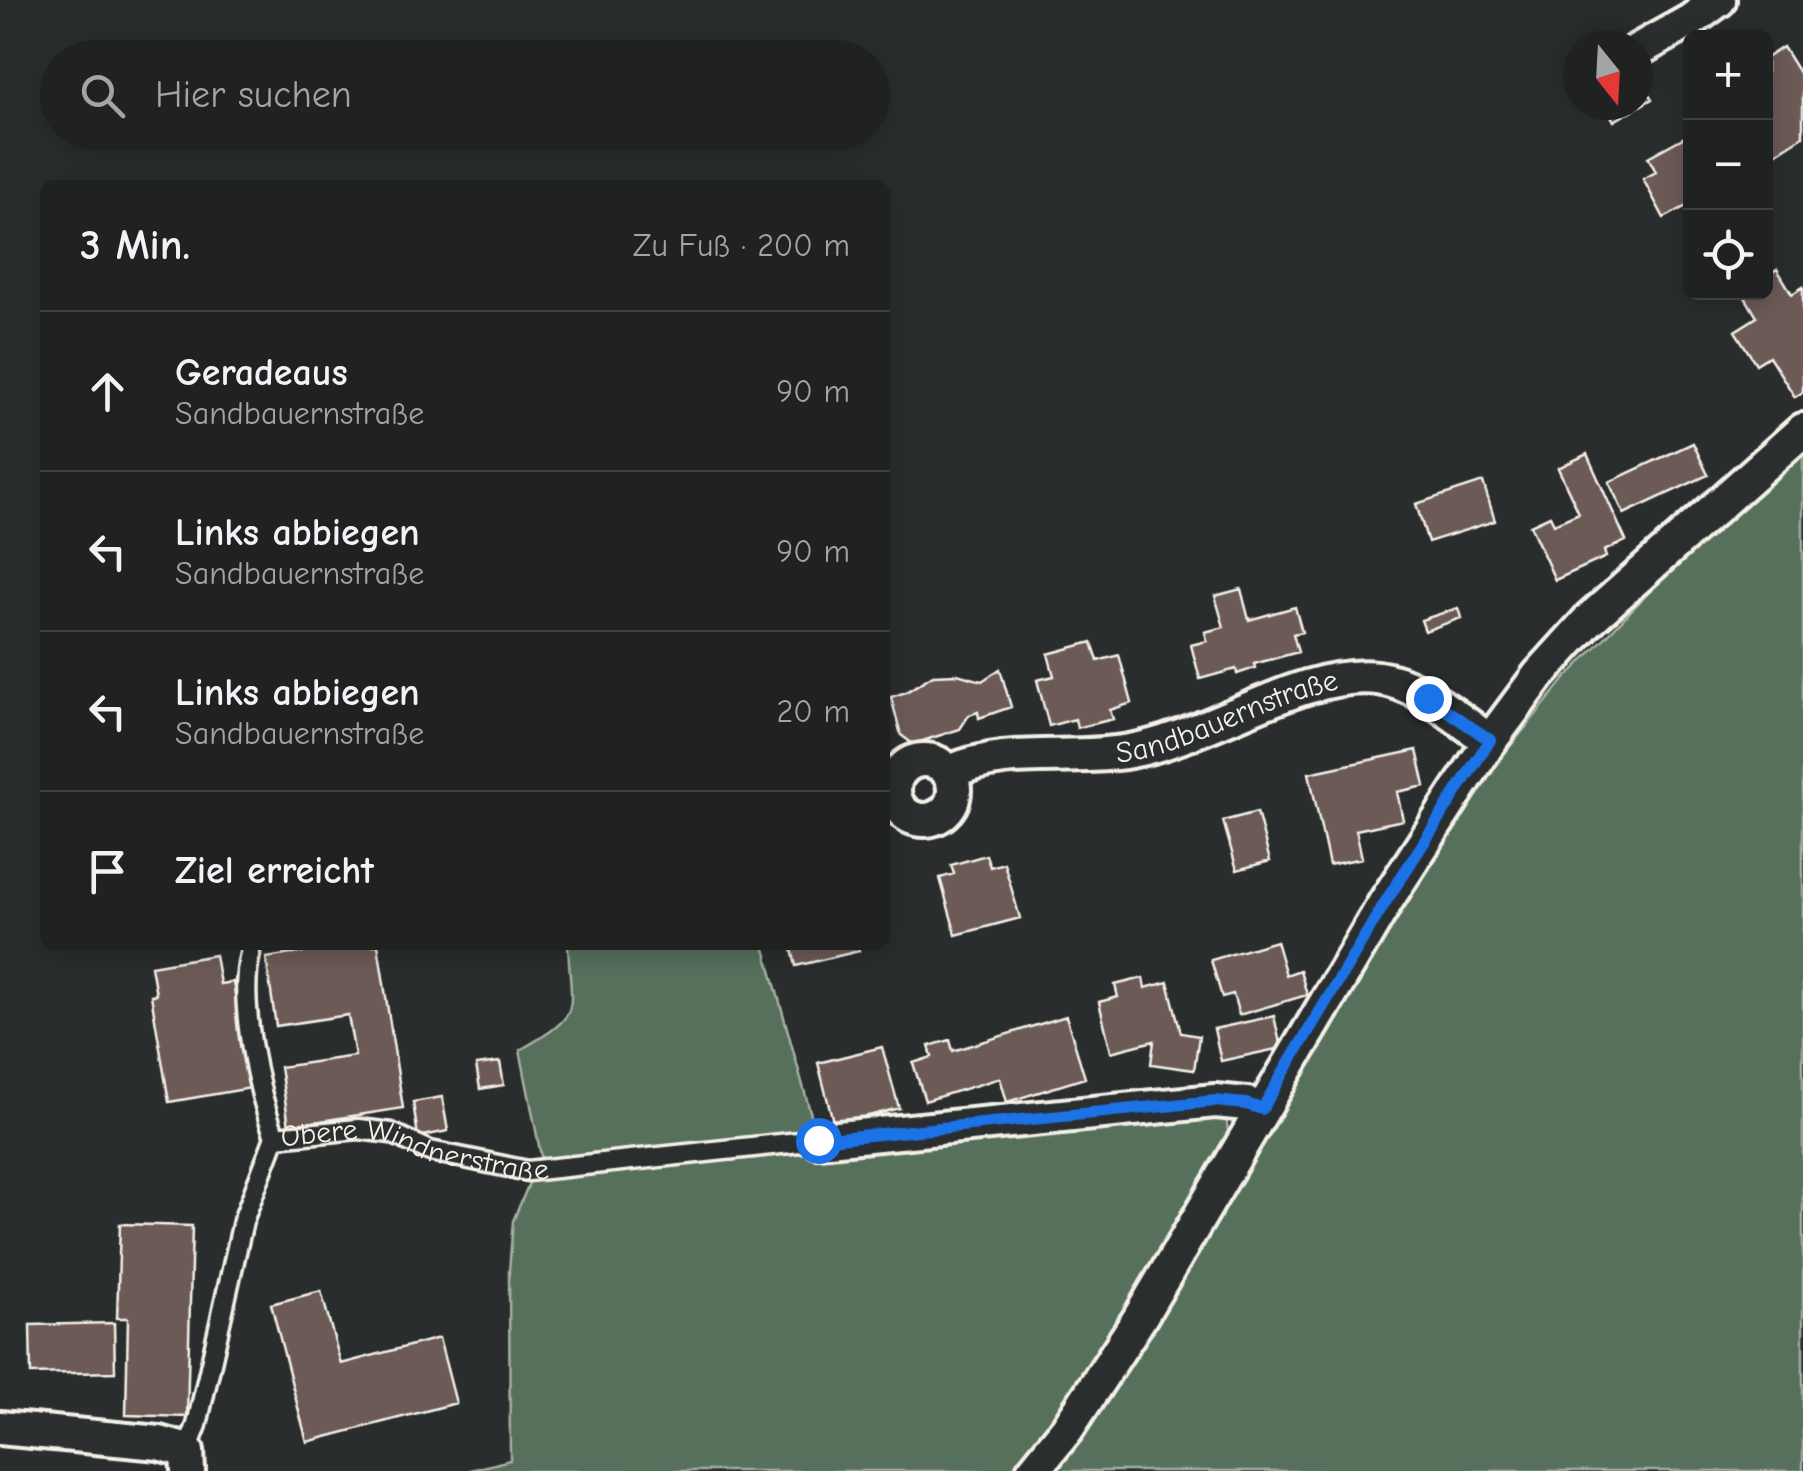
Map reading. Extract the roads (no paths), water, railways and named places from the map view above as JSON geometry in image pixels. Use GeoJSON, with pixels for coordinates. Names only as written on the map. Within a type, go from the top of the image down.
{"type":"FeatureCollection","features":[{"type":"Feature","properties":{"kind":"street"},"geometry":{"type":"LineString","coordinates":[[1653,42],[1719,0]]}},
{"type":"Feature","properties":{"kind":"street"},"geometry":{"type":"LineString","coordinates":[[1033,1471],[1067,1430],[1138,1318],[1386,901],[1490,740],[1539,675],[1588,621],[1803,430]]}},
{"type":"Feature","properties":{"kind":"street","name":"Sandbauernstraße"},"geometry":{"type":"LineString","coordinates":[[950,772],[976,760],[1006,755],[1058,757],[1130,752],[1181,739],[1300,690],[1340,680],[1376,678],[1404,684],[1490,740]]}},
{"type":"Feature","properties":{"kind":"street"},"geometry":{"type":"LineString","coordinates":[[818,1140],[1215,1101],[1262,1109]]}},
{"type":"Feature","properties":{"kind":"street","name":"Obere Windnerstraße"},"geometry":{"type":"LineString","coordinates":[[0,1428],[159,1443],[188,1461]]}},
{"type":"Feature","properties":{"kind":"lane"},"geometry":{"type":"LineString","coordinates":[[250,954],[247,1002],[263,1103],[275,1137]]}},
{"type":"Feature","properties":{"kind":"lane","name":"Obere Windnerstraße"},"geometry":{"type":"LineString","coordinates":[[188,1461],[243,1221],[275,1137],[375,1131],[430,1151],[528,1171],[818,1140]]}}]}
